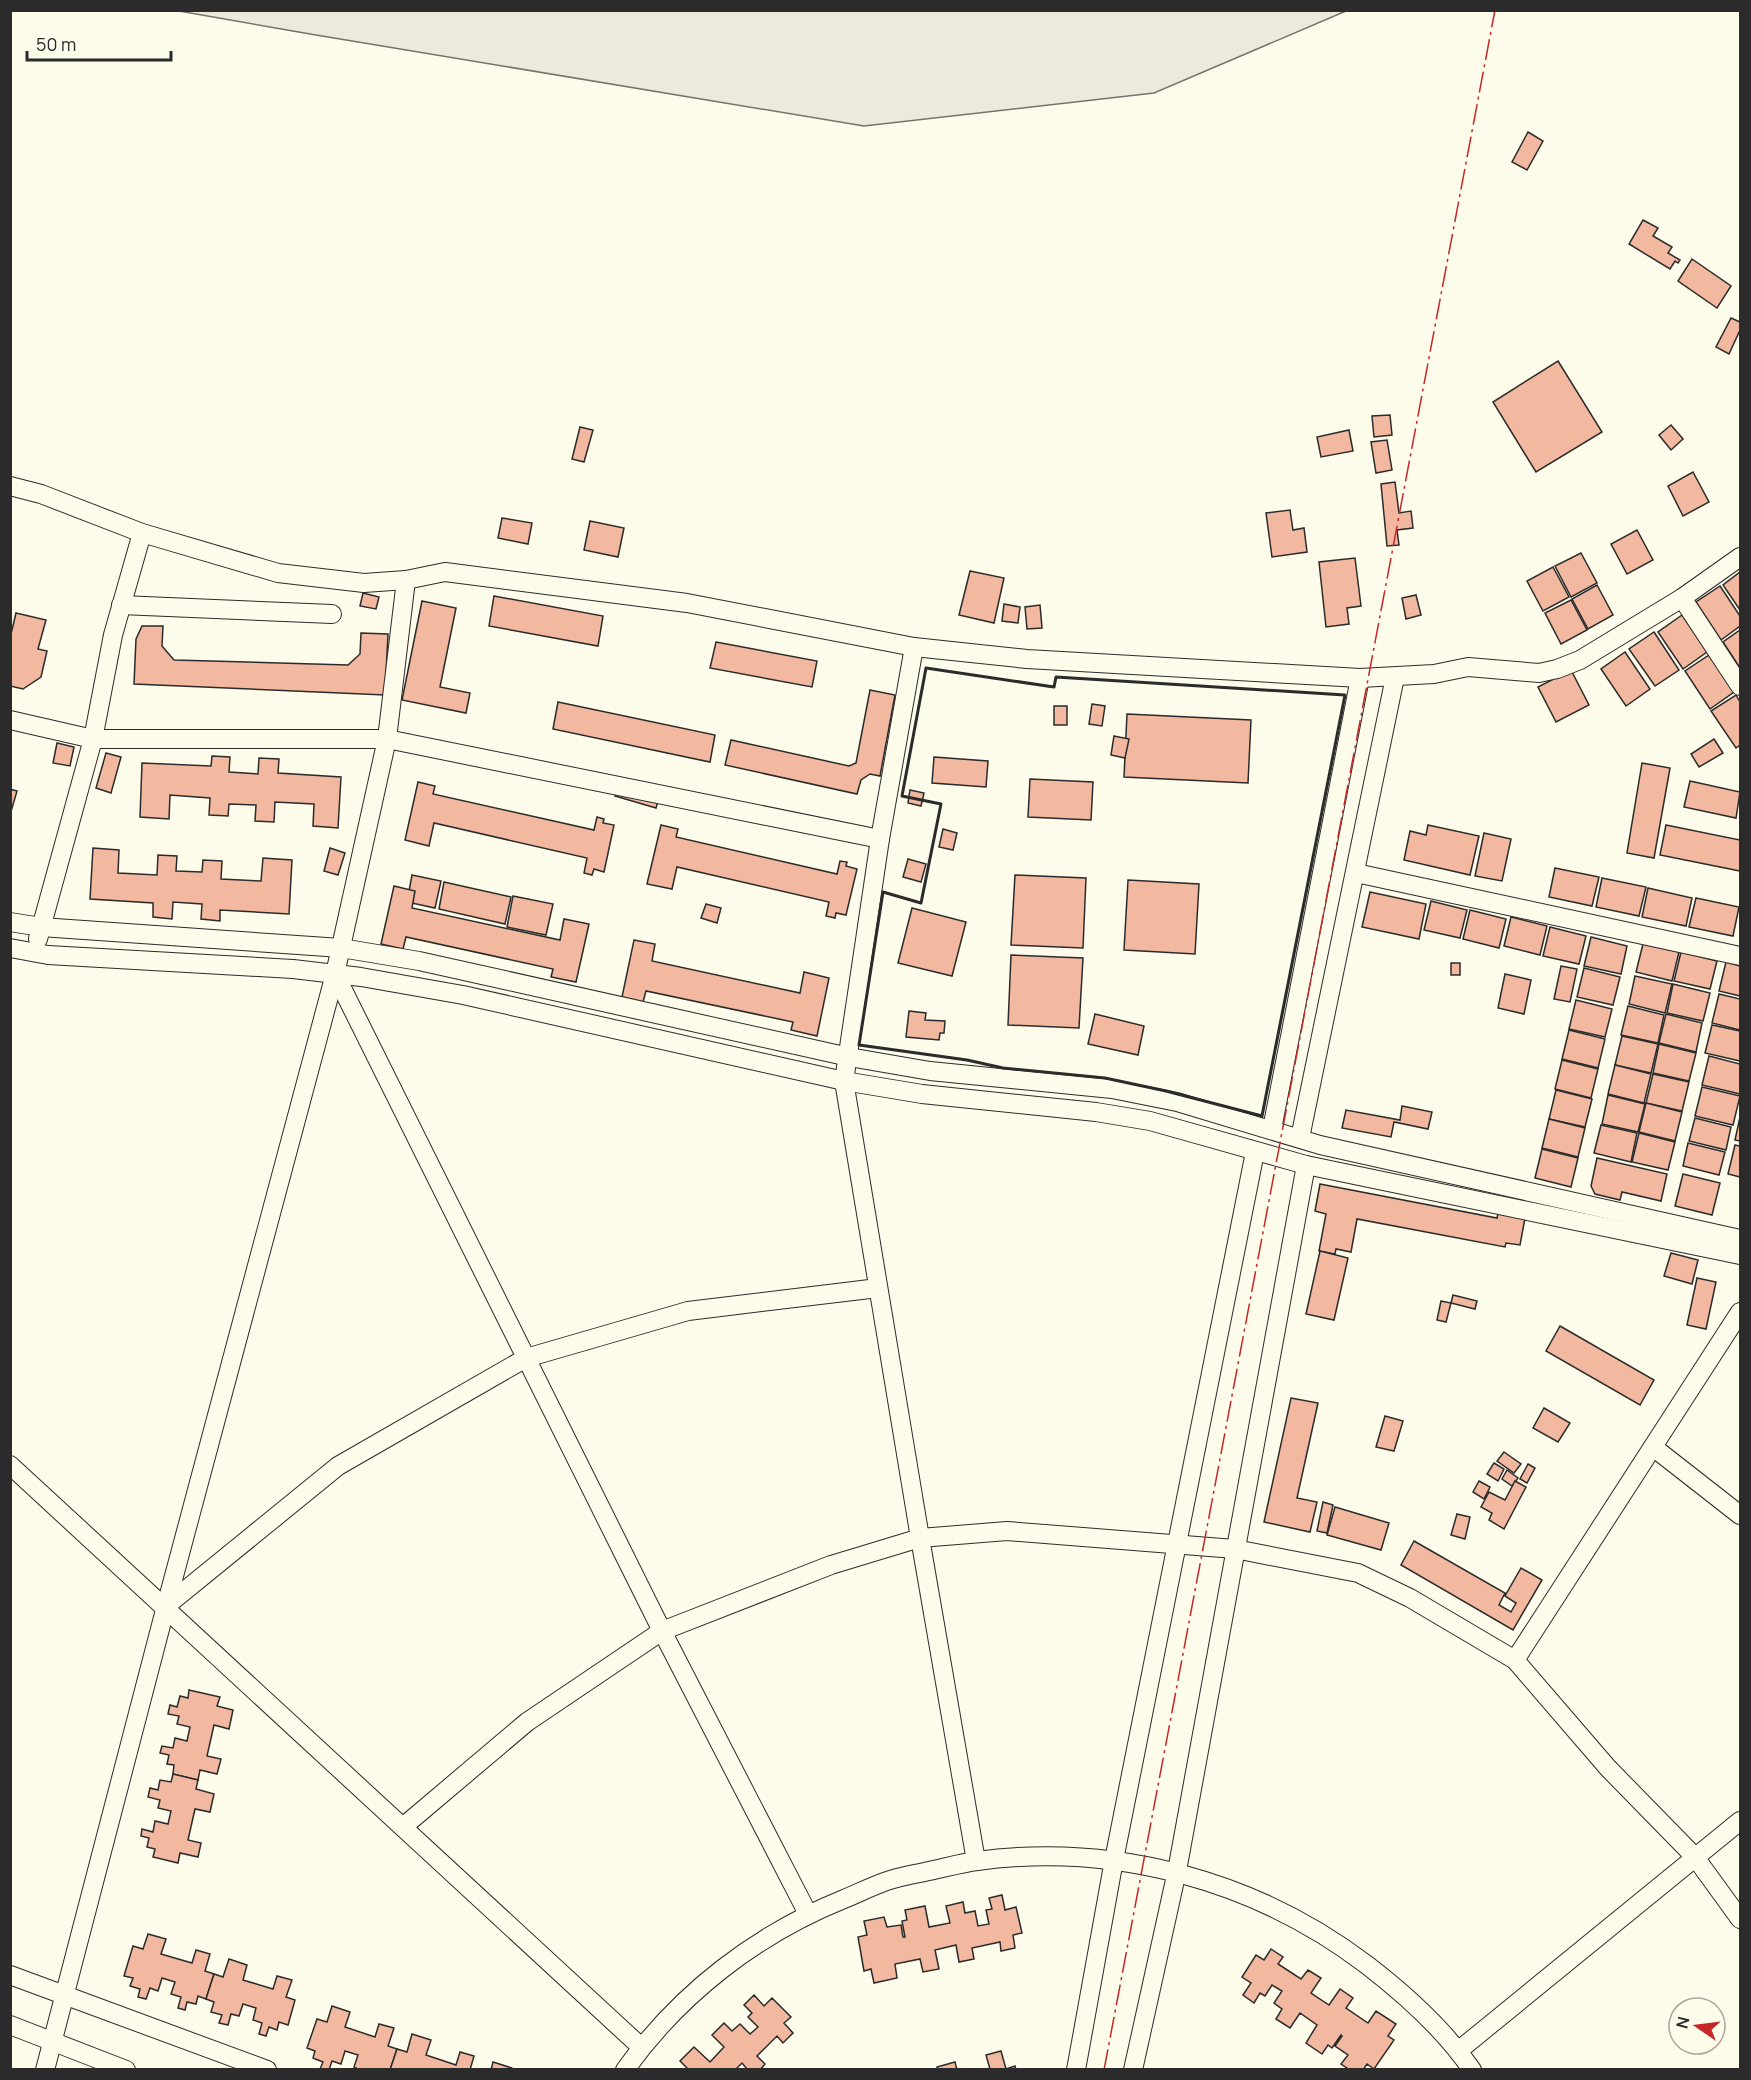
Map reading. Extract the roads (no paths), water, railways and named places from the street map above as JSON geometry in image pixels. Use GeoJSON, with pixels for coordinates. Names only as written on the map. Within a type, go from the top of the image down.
{"type":"FeatureCollection","features":[{"type":"Feature","properties":{"kind":"street"},"geometry":{"type":"LineString","coordinates":[[10,486],[41,494],[142,533],[278,573],[364,583],[406,580],[445,572],[687,603],[914,647],[1027,659],[1360,678],[1434,674],[1468,667],[1539,673],[1557,669],[1580,660],[1682,598],[1740,557]]}},
{"type":"Feature","properties":{"kind":"street"},"geometry":{"type":"LineString","coordinates":[[34,952],[93,739],[113,635],[142,533]]}},
{"type":"Feature","properties":{"kind":"street"},"geometry":{"type":"LineString","coordinates":[[45,2070],[335,974],[387,739],[406,580]]}},
{"type":"Feature","properties":{"kind":"street"},"geometry":{"type":"LineString","coordinates":[[1682,598],[1740,686]]}},
{"type":"Feature","properties":{"kind":"street"},"geometry":{"type":"LineString","coordinates":[[121,605],[332,614]]}},
{"type":"Feature","properties":{"kind":"street"},"geometry":{"type":"LineString","coordinates":[[914,647],[880,839],[844,1082],[976,1861]]}},
{"type":"Feature","properties":{"kind":"street"},"geometry":{"type":"LineString","coordinates":[[1300,1138],[1395,677]]}},
{"type":"Feature","properties":{"kind":"street"},"geometry":{"type":"LineString","coordinates":[[1272,1129],[1360,678]]}},
{"type":"Feature","properties":{"kind":"street"},"geometry":{"type":"LineString","coordinates":[[10,720],[93,739],[387,739],[880,839]]}},
{"type":"Feature","properties":{"kind":"street"},"geometry":{"type":"LineString","coordinates":[[1356,873],[1740,956]]}},
{"type":"Feature","properties":{"kind":"street"},"geometry":{"type":"LineString","coordinates":[[10,922],[41,927],[341,948],[419,961],[849,1058],[930,1071],[1112,1089],[1177,1102],[1320,1145],[1740,1239]]}},
{"type":"Feature","properties":{"kind":"street"},"geometry":{"type":"LineString","coordinates":[[10,948],[68,956],[293,969],[463,995],[844,1082],[922,1095],[1096,1112],[1150,1122],[1306,1165],[1740,1255]]}},
{"type":"Feature","properties":{"kind":"street"},"geometry":{"type":"LineString","coordinates":[[335,974],[662,1631],[808,1914]]}},
{"type":"Feature","properties":{"kind":"street"},"geometry":{"type":"LineString","coordinates":[[1076,2070],[1114,1860],[1255,1152]]}},
{"type":"Feature","properties":{"kind":"street"},"geometry":{"type":"LineString","coordinates":[[1133,2070],[1177,1871],[1306,1165]]}},
{"type":"Feature","properties":{"kind":"street"},"geometry":{"type":"LineString","coordinates":[[166,1606],[338,1466],[526,1358],[688,1311],[878,1288]]}},
{"type":"Feature","properties":{"kind":"street"},"geometry":{"type":"LineString","coordinates":[[1515,1660],[1740,1312]]}},
{"type":"Feature","properties":{"kind":"street"},"geometry":{"type":"LineString","coordinates":[[1653,1447],[1740,1515]]}},
{"type":"Feature","properties":{"kind":"street"},"geometry":{"type":"LineString","coordinates":[[10,1465],[166,1606],[641,2047]]}},
{"type":"Feature","properties":{"kind":"street"},"geometry":{"type":"LineString","coordinates":[[404,1826],[527,1722],[662,1631],[831,1565],[920,1538],[1007,1531],[1235,1549],[1358,1573],[1410,1598],[1515,1660],[1608,1768],[1695,1857],[1740,1919]]}},
{"type":"Feature","properties":{"kind":"street"},"geometry":{"type":"LineString","coordinates":[[1458,2050],[1740,1821]]}},
{"type":"Feature","properties":{"kind":"street"},"geometry":{"type":"LineString","coordinates":[[625,2070],[641,2047],[678,2007],[718,1972],[762,1940],[808,1914],[890,1880],[976,1861],[1045,1856],[1114,1860],[1177,1871],[1259,1899],[1335,1940],[1401,1990],[1458,2050],[1472,2070]]}},
{"type":"Feature","properties":{"kind":"street"},"geometry":{"type":"LineString","coordinates":[[10,1975],[267,2070]]}},
{"type":"Feature","properties":{"kind":"street"},"geometry":{"type":"LineString","coordinates":[[10,2025],[126,2070]]}}]}
